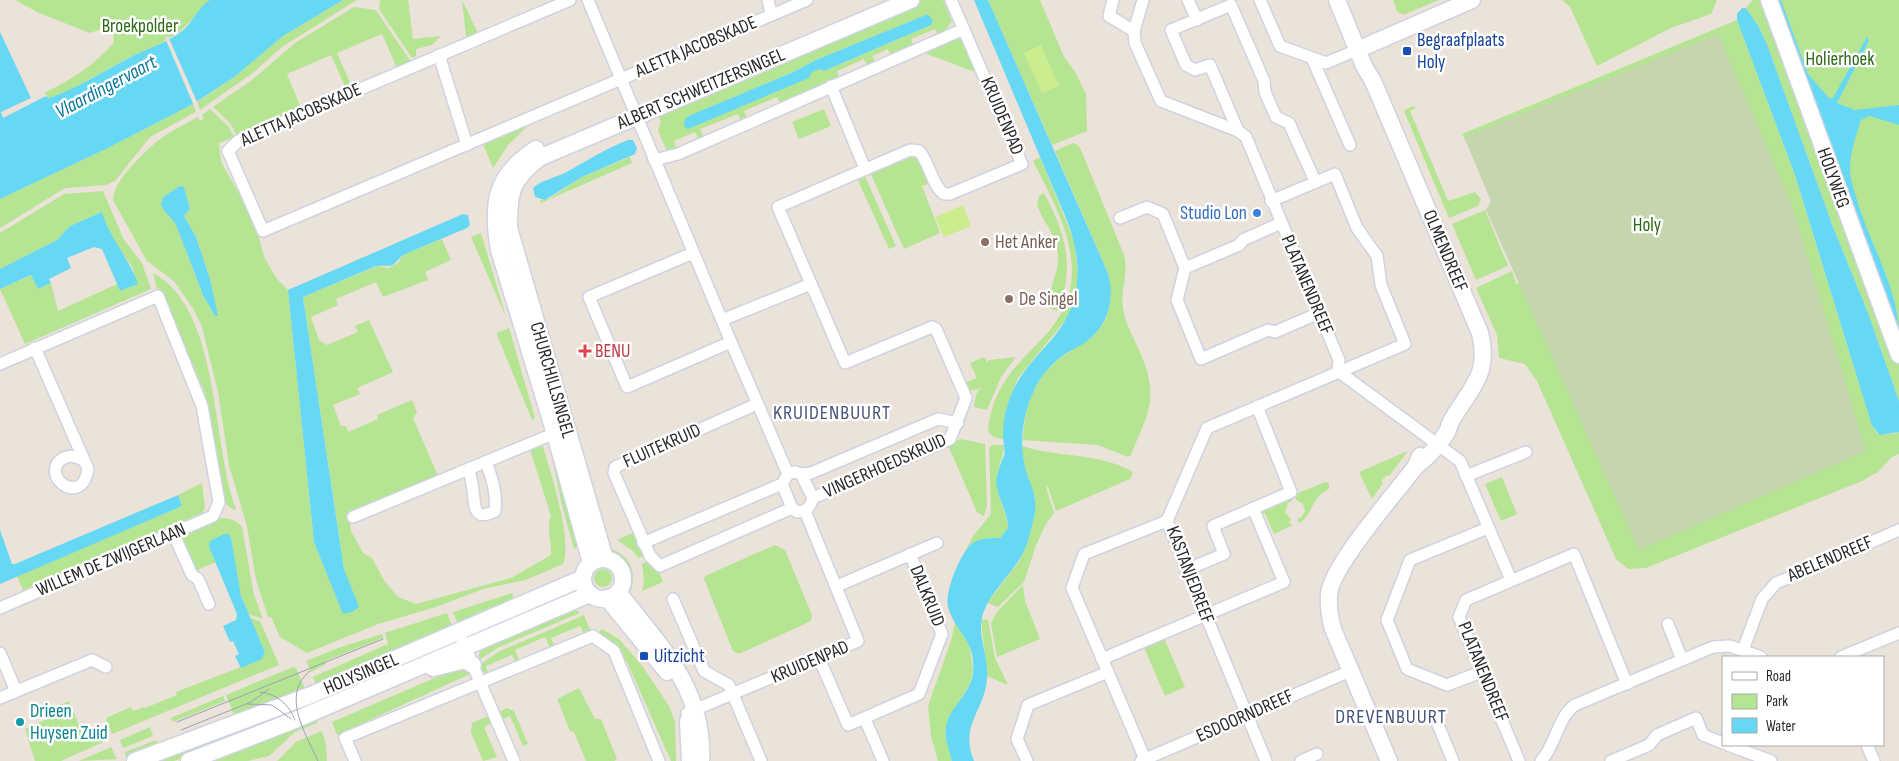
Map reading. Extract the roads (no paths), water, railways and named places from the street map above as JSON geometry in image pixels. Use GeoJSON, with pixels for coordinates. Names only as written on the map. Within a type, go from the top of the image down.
{"type":"FeatureCollection","features":[{"type":"Feature","properties":{"kind":"street","name":"ALETTA JACOBSKADE"},"geometry":{"type":"LineString","coordinates":[[570,0],[238,141],[228,151],[263,231],[807,0]]}},
{"type":"Feature","properties":{"kind":"street","name":"ALETTA JACOBSKADE"},"geometry":{"type":"LineString","coordinates":[[588,0],[634,111]]}},
{"type":"Feature","properties":{"kind":"street","name":"ALETTA JACOBSKADE"},"geometry":{"type":"LineString","coordinates":[[768,0],[771,15]]}},
{"type":"Feature","properties":{"kind":"street","name":"ALBERT SCHWEITZERSINGEL"},"geometry":{"type":"LineString","coordinates":[[503,198],[526,169],[540,158],[634,111],[882,0]]}},
{"type":"Feature","properties":{"kind":"street","name":"ALBERT SCHWEITZERSINGEL"},"geometry":{"type":"LineString","coordinates":[[634,111],[911,0]]}},
{"type":"Feature","properties":{"kind":"street","name":"KRUIDENPAD"},"geometry":{"type":"LineString","coordinates":[[951,0],[1022,164],[950,194],[944,194],[939,190],[926,158],[919,151],[910,150],[778,207],[845,363],[932,327],[936,329],[966,398],[956,427]]}},
{"type":"Feature","properties":{"kind":"street"},"geometry":{"type":"LineString","coordinates":[[1114,0],[1109,16],[1134,31]]}},
{"type":"Feature","properties":{"kind":"street"},"geometry":{"type":"LineString","coordinates":[[1143,0],[1134,31],[1136,43],[1161,101],[1238,131]]}},
{"type":"Feature","properties":{"kind":"street"},"geometry":{"type":"LineString","coordinates":[[1188,0],[1197,20]]}},
{"type":"Feature","properties":{"kind":"street"},"geometry":{"type":"LineString","coordinates":[[1260,0],[1280,46],[1326,63],[1472,0]]}},
{"type":"Feature","properties":{"kind":"street","name":"OLMENDREEF"},"geometry":{"type":"LineString","coordinates":[[1337,0],[1361,48]]}},
{"type":"Feature","properties":{"kind":"street","name":"OLMENDREEF"},"geometry":{"type":"LineString","coordinates":[[1346,0],[1373,81],[1477,325],[1483,344],[1482,367],[1479,379],[1452,419],[1442,426],[1434,443],[1421,453],[1416,466],[1340,566],[1329,594],[1329,616],[1350,671],[1389,761]]}},
{"type":"Feature","properties":{"kind":"street","name":"HOLYWEG"},"geometry":{"type":"LineString","coordinates":[[1769,0],[1899,355]]}},
{"type":"Feature","properties":{"kind":"street","name":"PLATANENDREEF"},"geometry":{"type":"LineString","coordinates":[[1315,182],[1289,123],[1276,118],[1265,92],[1264,81],[1231,5],[1171,30],[1186,65],[1195,70],[1210,65],[1238,131],[1246,137],[1271,201],[1339,360],[1338,371]]}},
{"type":"Feature","properties":{"kind":"street"},"geometry":{"type":"LineString","coordinates":[[654,160],[678,154],[964,29]]}},
{"type":"Feature","properties":{"kind":"street"},"geometry":{"type":"LineString","coordinates":[[439,55],[467,145]]}},
{"type":"Feature","properties":{"kind":"street"},"geometry":{"type":"LineString","coordinates":[[1312,58],[1350,146]]}},
{"type":"Feature","properties":{"kind":"street"},"geometry":{"type":"LineString","coordinates":[[831,86],[865,169]]}},
{"type":"Feature","properties":{"kind":"street"},"geometry":{"type":"LineString","coordinates":[[634,111],[757,404],[785,479],[792,508],[797,512],[805,511],[811,506],[813,498],[801,474]]}},
{"type":"Feature","properties":{"kind":"street"},"geometry":{"type":"LineString","coordinates":[[1271,201],[1335,174],[1357,228],[1377,256],[1381,285],[1405,344],[1338,371]]}},
{"type":"Feature","properties":{"kind":"street","name":"CHURCHILLSINGEL"},"geometry":{"type":"LineString","coordinates":[[503,198],[527,315],[598,561]]}},
{"type":"Feature","properties":{"kind":"street"},"geometry":{"type":"LineString","coordinates":[[1120,218],[1147,207],[1164,214],[1186,268],[1176,300],[1201,359],[1268,330],[1274,332],[1319,313]]}},
{"type":"Feature","properties":{"kind":"street"},"geometry":{"type":"LineString","coordinates":[[1186,268],[1239,245],[1243,240],[1281,223]]}},
{"type":"Feature","properties":{"kind":"street"},"geometry":{"type":"LineString","coordinates":[[693,253],[589,297],[627,387],[731,342]]}},
{"type":"Feature","properties":{"kind":"street"},"geometry":{"type":"LineString","coordinates":[[722,320],[812,284]]}},
{"type":"Feature","properties":{"kind":"street","name":"WILLEM DE ZWIJGERLAAN"},"geometry":{"type":"LineString","coordinates":[[0,608],[213,516],[218,502],[202,406],[158,296],[36,348]]}},
{"type":"Feature","properties":{"kind":"street"},"geometry":{"type":"LineString","coordinates":[[0,364],[36,348],[84,461]]}},
{"type":"Feature","properties":{"kind":"street"},"geometry":{"type":"LineString","coordinates":[[1338,371],[1460,461],[1511,580]]}},
{"type":"Feature","properties":{"kind":"street","name":"KASTANJEDREEF"},"geometry":{"type":"LineString","coordinates":[[1266,761],[1167,521],[1207,428],[1338,371]]}},
{"type":"Feature","properties":{"kind":"street","name":"FLUITEKRUID"},"geometry":{"type":"LineString","coordinates":[[757,404],[615,467],[614,473],[643,543],[654,563],[660,566],[792,508]]}},
{"type":"Feature","properties":{"kind":"street"},"geometry":{"type":"LineString","coordinates":[[1186,570],[1224,554],[1213,526],[1291,492],[1257,406]]}},
{"type":"Feature","properties":{"kind":"street"},"geometry":{"type":"LineString","coordinates":[[643,543],[785,479],[795,472],[801,474],[811,473],[938,419],[956,427]]}},
{"type":"Feature","properties":{"kind":"street","name":"VINGERHOEDSKRUID"},"geometry":{"type":"LineString","coordinates":[[813,498],[950,438],[956,427]]}},
{"type":"Feature","properties":{"kind":"street","name":"CHURCHILLSINGEL"},"geometry":{"type":"LineString","coordinates":[[354,518],[561,431]]}},
{"type":"Feature","properties":{"kind":"street"},"geometry":{"type":"LineString","coordinates":[[1466,476],[1526,452]]}},
{"type":"Feature","properties":{"kind":"street"},"geometry":{"type":"LineString","coordinates":[[469,469],[474,509],[480,514],[487,515],[495,511],[497,498],[495,486],[486,462]]}},
{"type":"Feature","properties":{"kind":"street"},"geometry":{"type":"LineString","coordinates":[[1102,659],[1284,582],[1253,508]]}},
{"type":"Feature","properties":{"kind":"street","name":"KRUIDENPAD"},"geometry":{"type":"LineString","coordinates":[[692,711],[858,641],[805,511]]}},
{"type":"Feature","properties":{"kind":"street"},"geometry":{"type":"LineString","coordinates":[[1143,760],[1072,588],[1084,554],[1167,521]]}},
{"type":"Feature","properties":{"kind":"street"},"geometry":{"type":"LineString","coordinates":[[1481,672],[1447,685],[1406,669],[1386,620],[1410,560],[1488,528]]}},
{"type":"Feature","properties":{"kind":"street","name":"ABELENDREEF"},"geometry":{"type":"LineString","coordinates":[[1742,650],[1762,599],[1776,583],[1899,530]]}},
{"type":"Feature","properties":{"kind":"street"},"geometry":{"type":"LineString","coordinates":[[173,533],[192,575],[198,579],[209,604]]}},
{"type":"Feature","properties":{"kind":"street"},"geometry":{"type":"LineString","coordinates":[[836,586],[938,543]]}},
{"type":"Feature","properties":{"kind":"street","name":"DALKRUID"},"geometry":{"type":"LineString","coordinates":[[819,658],[848,725],[918,694],[942,634],[910,554]]}},
{"type":"Feature","properties":{"kind":"street","name":"PLATANENDREEF"},"geometry":{"type":"LineString","coordinates":[[1519,761],[1459,617],[1466,600],[1574,554],[1627,684]]}},
{"type":"Feature","properties":{"kind":"street"},"geometry":{"type":"LineString","coordinates":[[598,561],[614,562],[621,572],[622,584],[612,595],[599,598],[590,594],[584,587],[583,578],[585,570],[598,561]]}},
{"type":"Feature","properties":{"kind":"street","name":"HOLYSINGEL"},"geometry":{"type":"LineString","coordinates":[[189,761],[295,720],[421,667],[462,639],[583,578]]}},
{"type":"Feature","properties":{"kind":"street","name":"HOLYSINGEL"},"geometry":{"type":"LineString","coordinates":[[135,761],[462,639],[529,621],[571,600],[590,594]]}},
{"type":"Feature","properties":{"kind":"street"},"geometry":{"type":"LineString","coordinates":[[612,595],[673,678],[692,711],[701,735],[702,761]]}},
{"type":"Feature","properties":{"kind":"street"},"geometry":{"type":"LineString","coordinates":[[673,598],[704,671],[729,685],[761,761]]}},
{"type":"Feature","properties":{"kind":"street"},"geometry":{"type":"LineString","coordinates":[[1668,624],[1682,660]]}},
{"type":"Feature","properties":{"kind":"street"},"geometry":{"type":"LineString","coordinates":[[1843,656],[1899,633]]}},
{"type":"Feature","properties":{"kind":"street"},"geometry":{"type":"LineString","coordinates":[[355,761],[345,738],[592,636],[614,651],[659,761]]}},
{"type":"Feature","properties":{"kind":"street"},"geometry":{"type":"LineString","coordinates":[[462,639],[514,761]]}},
{"type":"Feature","properties":{"kind":"street"},"geometry":{"type":"LineString","coordinates":[[1541,761],[1554,742],[1567,711],[1575,705],[1713,647],[1730,646],[1758,656]]}},
{"type":"Feature","properties":{"kind":"street"},"geometry":{"type":"LineString","coordinates":[[0,653],[16,691]]}},
{"type":"Feature","properties":{"kind":"street"},"geometry":{"type":"LineString","coordinates":[[0,698],[92,660],[106,667]]}},
{"type":"Feature","properties":{"kind":"street","name":"HOLYSINGEL"},"geometry":{"type":"LineString","coordinates":[[421,667],[436,668],[465,660],[473,665]]}},
{"type":"Feature","properties":{"kind":"street","name":"ESDOORNDREEF"},"geometry":{"type":"LineString","coordinates":[[1143,760],[1350,671]]}},
{"type":"Feature","properties":{"kind":"street"},"geometry":{"type":"LineString","coordinates":[[1027,761],[1017,739],[1028,705],[1108,672]]}},
{"type":"Feature","properties":{"kind":"street"},"geometry":{"type":"LineString","coordinates":[[690,761],[692,711]]}},
{"type":"Feature","properties":{"kind":"street"},"geometry":{"type":"LineString","coordinates":[[1611,761],[1649,745],[1657,735],[1696,718],[1703,735],[1722,743]]}},
{"type":"Feature","properties":{"kind":"street"},"geometry":{"type":"LineString","coordinates":[[864,719],[883,761]]}},
{"type":"Feature","properties":{"kind":"street"},"geometry":{"type":"LineString","coordinates":[[1437,722],[1453,761]]}},
{"type":"Feature","properties":{"kind":"street"},"geometry":{"type":"LineString","coordinates":[[1731,746],[1771,761]]}},
{"type":"Feature","properties":{"kind":"street"},"geometry":{"type":"LineString","coordinates":[[1867,746],[1874,761]]}},
{"type":"Feature","properties":{"kind":"street"},"geometry":{"type":"LineString","coordinates":[[1301,761],[1317,754]]}},
{"type":"Feature","properties":{"kind":"water","name":"Vlaardingervaart"},"geometry":{"type":"Polygon","coordinates":[[[210,0],[343,0],[283,36],[233,78],[193,104],[108,148],[0,199],[0,32],[31,98],[1,112],[3,118],[46,96],[49,98],[71,89],[131,57],[170,39],[186,28],[202,7],[210,0]]]}},
{"type":"Feature","properties":{"kind":"water"},"geometry":{"type":"Polygon","coordinates":[[[974,0],[988,0],[1107,271],[1111,290],[1108,310],[1100,328],[1086,342],[1064,355],[1050,367],[1037,384],[1029,402],[1024,421],[1022,441],[1026,471],[1035,500],[1033,520],[1028,541],[1019,561],[988,602],[982,619],[981,628],[987,678],[982,700],[974,718],[969,737],[974,761],[952,761],[946,740],[946,727],[951,713],[971,681],[973,662],[969,644],[951,616],[948,607],[947,601],[951,582],[959,562],[974,542],[990,538],[1000,538],[1008,528],[1007,518],[996,484],[998,471],[1005,454],[1003,433],[1006,410],[1010,396],[1020,378],[1063,325],[1070,311],[1077,283],[1076,253],[1068,223],[974,0]]]}},
{"type":"Feature","properties":{"kind":"water"},"geometry":{"type":"Polygon","coordinates":[[[1776,0],[1781,0],[1808,74],[1829,98],[1833,98],[1867,37],[1869,41],[1837,103],[1855,110],[1899,105],[1899,125],[1869,116],[1861,120],[1852,151],[1850,174],[1864,222],[1895,302],[1899,334],[1776,0]]]}},
{"type":"Feature","properties":{"kind":"water"},"geometry":{"type":"Polygon","coordinates":[[[1742,8],[1746,8],[1759,27],[1768,47],[1833,227],[1868,313],[1899,401],[1899,432],[1880,435],[1872,426],[1795,175],[1737,20],[1737,14],[1742,8]]]}},
{"type":"Feature","properties":{"kind":"water"},"geometry":{"type":"Polygon","coordinates":[[[928,14],[933,21],[931,25],[824,71],[819,69],[811,73],[809,78],[688,129],[684,126],[685,119],[691,115],[791,73],[816,60],[928,14]]]}},
{"type":"Feature","properties":{"kind":"water"},"geometry":{"type":"Polygon","coordinates":[[[628,140],[633,140],[637,148],[635,154],[582,177],[545,200],[535,197],[533,188],[537,185],[565,173],[603,151],[628,140]]]}},
{"type":"Feature","properties":{"kind":"water"},"geometry":{"type":"Polygon","coordinates":[[[180,186],[184,187],[190,209],[184,216],[196,237],[210,279],[218,316],[215,316],[203,295],[176,225],[161,205],[163,197],[180,186]]]}},
{"type":"Feature","properties":{"kind":"water"},"geometry":{"type":"Polygon","coordinates":[[[102,212],[105,222],[138,284],[120,291],[102,249],[94,247],[67,258],[71,268],[49,279],[51,283],[38,289],[31,275],[0,289],[0,269],[57,240],[70,226],[102,212]]]}},
{"type":"Feature","properties":{"kind":"water"},"geometry":{"type":"Polygon","coordinates":[[[463,214],[468,215],[470,225],[467,228],[403,255],[392,265],[376,266],[303,297],[344,569],[359,607],[352,612],[343,614],[314,542],[288,290],[463,214]]]}},
{"type":"Feature","properties":{"kind":"water"},"geometry":{"type":"Polygon","coordinates":[[[178,495],[182,505],[180,507],[0,584],[0,530],[12,564],[15,564],[178,495]]]}},
{"type":"Feature","properties":{"kind":"water"},"geometry":{"type":"Polygon","coordinates":[[[224,534],[229,534],[231,538],[241,596],[265,652],[262,659],[241,668],[235,656],[239,654],[233,641],[230,642],[223,626],[236,620],[237,614],[209,547],[210,541],[224,534]]]}},
{"type":"Feature","properties":{"kind":"tram line"},"geometry":{"type":"LineString","coordinates":[[177,722],[383,639]]}},
{"type":"Feature","properties":{"kind":"tram line"},"geometry":{"type":"LineString","coordinates":[[310,671],[301,681],[297,691],[296,703],[302,727],[318,761]]}},
{"type":"Feature","properties":{"kind":"tram line"},"geometry":{"type":"LineString","coordinates":[[181,730],[251,702],[269,689]]}},
{"type":"Feature","properties":{"kind":"tram line"},"geometry":{"type":"LineString","coordinates":[[260,692],[272,695],[282,701],[295,720]]}},
{"type":"Feature","properties":{"kind":"tram line"},"geometry":{"type":"LineString","coordinates":[[248,704],[272,705],[291,719]]}},
{"type":"Feature","properties":{"kind":"place","name":"Begraafplaats Holy"},"geometry":{"type":"Point","coordinates":[1407,51]}},
{"type":"Feature","properties":{"kind":"place","name":"Studio Lon"},"geometry":{"type":"Point","coordinates":[1257,213]}},
{"type":"Feature","properties":{"kind":"place","name":"Het Anker"},"geometry":{"type":"Point","coordinates":[985,242]}},
{"type":"Feature","properties":{"kind":"place","name":"De Singel"},"geometry":{"type":"Point","coordinates":[1009,299]}},
{"type":"Feature","properties":{"kind":"place","name":"BENU"},"geometry":{"type":"Point","coordinates":[585,351]}},
{"type":"Feature","properties":{"kind":"place","name":"Uitzicht"},"geometry":{"type":"Point","coordinates":[644,656]}},
{"type":"Feature","properties":{"kind":"place","name":"Drieen Huysen Zuid"},"geometry":{"type":"Point","coordinates":[20,722]}},
{"type":"Feature","properties":{"kind":"district","name":"KRUIDENBUURT"},"geometry":{"type":"Point","coordinates":[832,413]}},
{"type":"Feature","properties":{"kind":"district","name":"DREVENBUURT"},"geometry":{"type":"Point","coordinates":[1391,717]}},
{"type":"Feature","properties":{"kind":"park label","name":"Broekpolder"},"geometry":{"type":"Point","coordinates":[140,26]}},
{"type":"Feature","properties":{"kind":"park label","name":"Holierhoek"},"geometry":{"type":"Point","coordinates":[1840,59]}},
{"type":"Feature","properties":{"kind":"park label","name":"Holy"},"geometry":{"type":"Point","coordinates":[1647,225]}}]}
